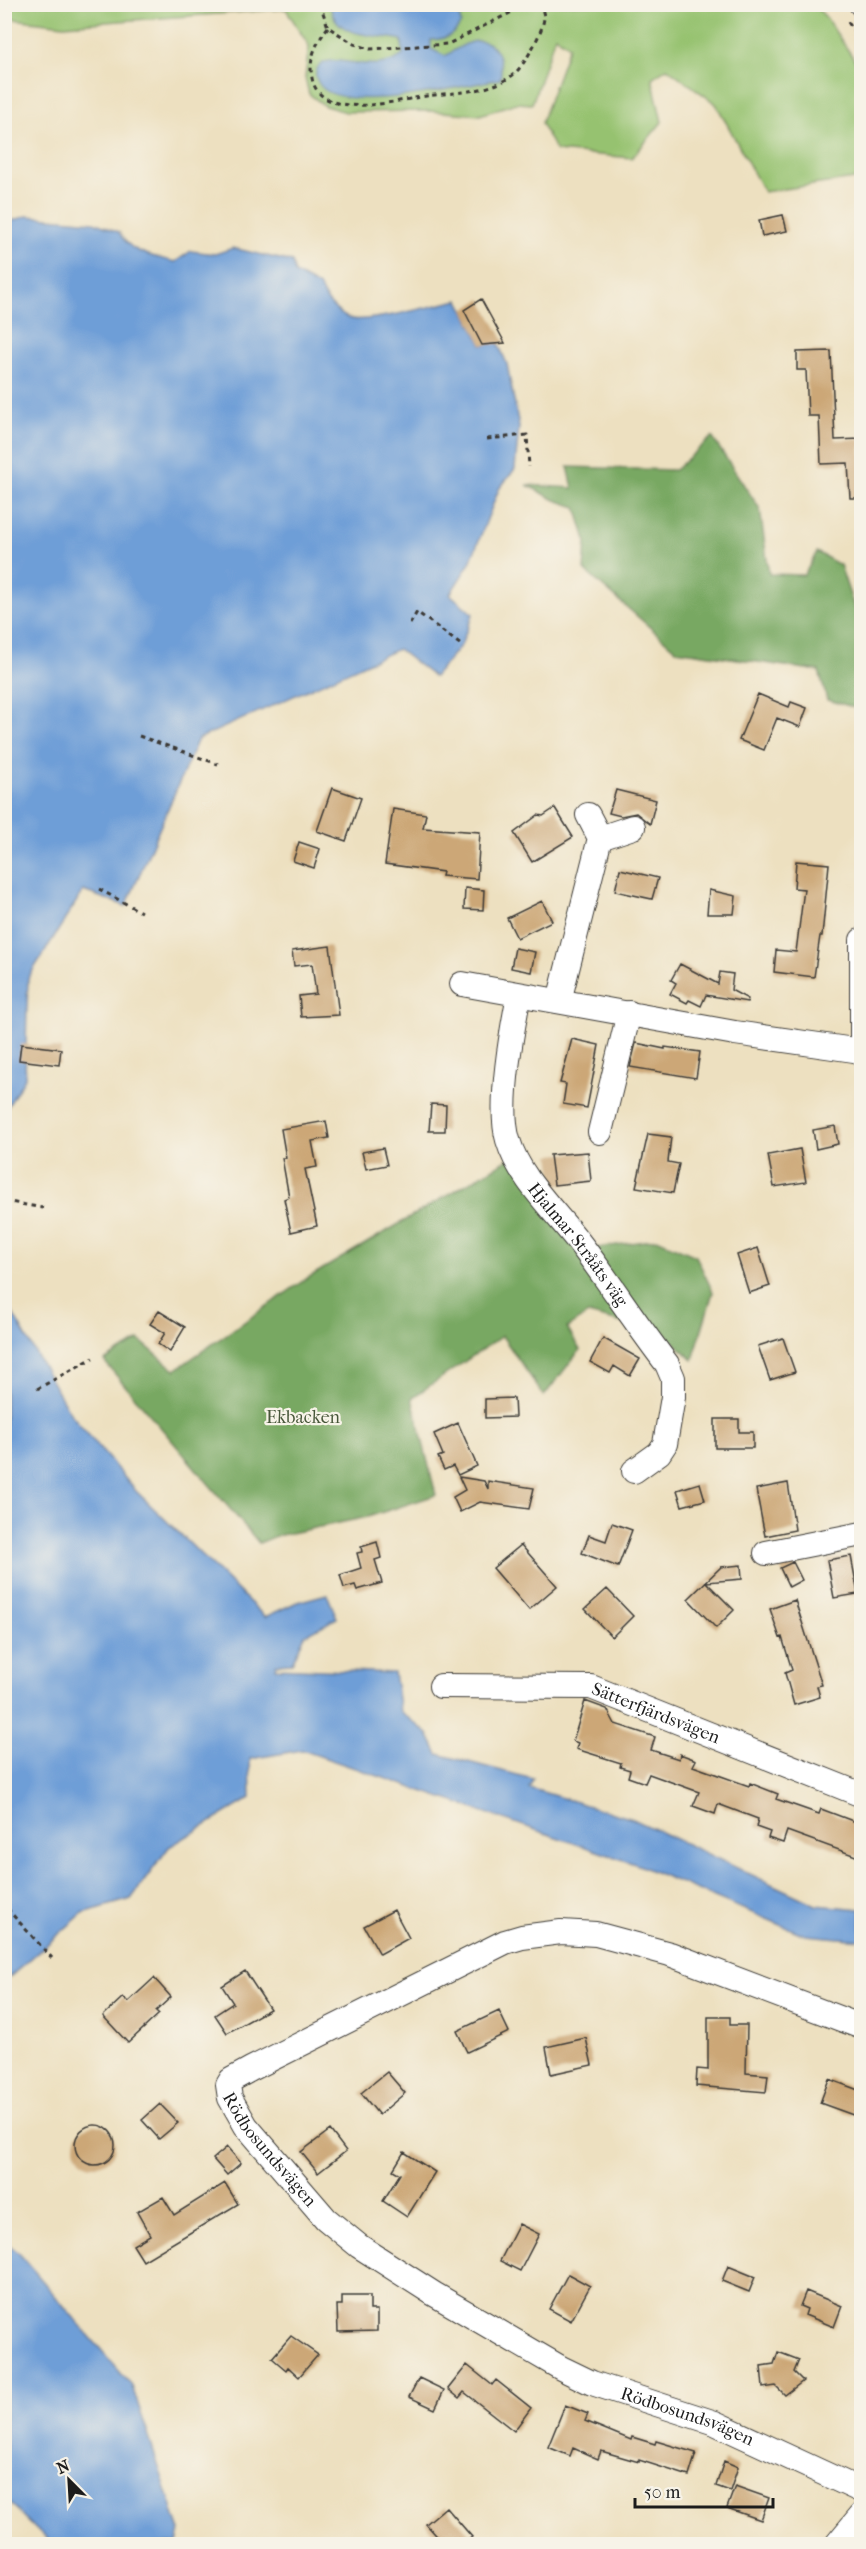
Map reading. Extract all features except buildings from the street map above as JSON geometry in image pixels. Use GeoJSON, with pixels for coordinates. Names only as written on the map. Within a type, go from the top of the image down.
{"type":"FeatureCollection","features":[{"type":"Feature","properties":{"kind":"street"},"geometry":{"type":"LineString","coordinates":[[559,1001],[600,838],[588,815]]}},
{"type":"Feature","properties":{"kind":"street"},"geometry":{"type":"LineString","coordinates":[[600,838],[633,827]]}},
{"type":"Feature","properties":{"kind":"street"},"geometry":{"type":"LineString","coordinates":[[462,984],[861,1053],[861,940]]}},
{"type":"Feature","properties":{"kind":"street","name":"Hjalmar Strååts väg"},"geometry":{"type":"LineString","coordinates":[[519,994],[511,1039],[505,1115],[507,1139],[517,1164],[579,1242],[667,1364],[673,1378],[665,1444],[659,1454],[634,1471]]}},
{"type":"Feature","properties":{"kind":"street"},"geometry":{"type":"LineString","coordinates":[[600,1132],[629,1013]]}},
{"type":"Feature","properties":{"kind":"street"},"geometry":{"type":"LineString","coordinates":[[766,1552],[861,1534]]}},
{"type":"Feature","properties":{"kind":"street","name":"Sätterfjärdsvägen"},"geometry":{"type":"LineString","coordinates":[[441,1686],[591,1687],[861,1795]]}},
{"type":"Feature","properties":{"kind":"street","name":"Rödbosundsvägen"},"geometry":{"type":"LineString","coordinates":[[861,2027],[670,1954],[596,1934],[561,1932],[522,1937],[484,1952],[251,2069],[231,2080],[228,2085],[230,2098],[246,2127],[326,2219],[359,2246],[425,2288],[592,2384],[716,2423],[861,2491]]}},
{"type":"Feature","properties":{"kind":"street"},"geometry":{"type":"LineString","coordinates":[[837,2544],[861,2514]]}},
{"type":"Feature","properties":{"kind":"path"},"geometry":{"type":"LineString","coordinates":[[320,4],[328,27],[354,44],[370,49],[448,44],[528,4]]}},
{"type":"Feature","properties":{"kind":"path"},"geometry":{"type":"LineString","coordinates":[[328,27],[316,43],[311,64],[314,86],[325,99],[355,106],[495,86],[516,73],[539,36],[544,18],[542,4]]}},
{"type":"Feature","properties":{"kind":"path"},"geometry":{"type":"LineString","coordinates":[[856,8],[861,44]]}},
{"type":"Feature","properties":{"kind":"path"},"geometry":{"type":"LineString","coordinates":[[487,439],[527,435],[529,467]]}},
{"type":"Feature","properties":{"kind":"path"},"geometry":{"type":"LineString","coordinates":[[410,624],[417,612],[461,645]]}},
{"type":"Feature","properties":{"kind":"path"},"geometry":{"type":"LineString","coordinates":[[139,736],[218,764]]}},
{"type":"Feature","properties":{"kind":"path"},"geometry":{"type":"LineString","coordinates":[[99,889],[141,912]]}},
{"type":"Feature","properties":{"kind":"path"},"geometry":{"type":"LineString","coordinates":[[4,1202],[43,1208]]}},
{"type":"Feature","properties":{"kind":"path"},"geometry":{"type":"LineString","coordinates":[[37,1389],[93,1358]]}},
{"type":"Feature","properties":{"kind":"path"},"geometry":{"type":"LineString","coordinates":[[4,1900],[10,1912],[52,1958]]}},
{"type":"Feature","properties":{"kind":"green space"},"geometry":{"type":"Polygon","coordinates":[[[5,4],[813,5],[824,15],[861,69],[861,178],[764,192],[716,104],[667,68],[652,78],[662,122],[632,158],[556,151],[541,123],[569,46],[555,36],[532,104],[516,103],[480,115],[431,111],[346,112],[325,106],[309,94],[305,78],[309,46],[286,9],[64,25],[5,18],[5,4]]]}},
{"type":"Feature","properties":{"kind":"green space"},"geometry":{"type":"Polygon","coordinates":[[[712,437],[760,509],[769,574],[804,575],[817,552],[840,565],[854,607],[861,613],[861,709],[827,700],[819,671],[676,650],[584,570],[586,540],[576,507],[555,500],[527,485],[573,488],[568,467],[675,470],[712,437]]]}},
{"type":"Feature","properties":{"kind":"green space","name":"Ekbacken"},"geometry":{"type":"Polygon","coordinates":[[[517,1154],[597,1248],[657,1239],[696,1256],[713,1292],[693,1360],[665,1334],[588,1314],[567,1328],[580,1350],[544,1396],[502,1336],[412,1398],[436,1495],[368,1517],[276,1536],[259,1543],[104,1361],[139,1340],[175,1370],[306,1279],[517,1154]]]}},
{"type":"Feature","properties":{"kind":"water"},"geometry":{"type":"Polygon","coordinates":[[[330,5],[378,5],[388,8],[395,5],[457,5],[461,23],[449,36],[431,40],[431,49],[445,56],[471,42],[486,43],[492,46],[499,57],[500,79],[403,96],[349,98],[330,92],[318,82],[316,75],[318,67],[326,61],[380,64],[403,55],[402,40],[370,36],[348,30],[334,16],[330,5]]]}},
{"type":"Feature","properties":{"kind":"water"},"geometry":{"type":"Polygon","coordinates":[[[27,216],[94,222],[119,232],[136,250],[175,262],[191,251],[215,254],[233,248],[292,262],[295,273],[320,287],[331,305],[348,318],[369,319],[459,300],[482,345],[498,343],[507,364],[519,426],[515,469],[499,489],[470,563],[450,594],[473,614],[461,645],[434,677],[398,649],[198,739],[126,906],[83,891],[28,978],[25,1078],[5,1111],[5,223],[27,216]]]}},
{"type":"Feature","properties":{"kind":"water"},"geometry":{"type":"Polygon","coordinates":[[[5,1300],[70,1413],[136,1491],[265,1617],[297,1602],[327,1594],[337,1618],[305,1635],[292,1663],[276,1664],[275,1668],[394,1673],[400,1711],[428,1734],[438,1754],[533,1779],[529,1788],[633,1819],[816,1905],[861,1909],[861,1940],[805,1935],[638,1865],[302,1750],[250,1759],[251,1798],[169,1847],[131,1899],[83,1913],[5,1981],[5,1300]]]}},
{"type":"Feature","properties":{"kind":"water"},"geometry":{"type":"Polygon","coordinates":[[[5,2242],[18,2252],[132,2386],[180,2531],[177,2544],[51,2544],[5,2499],[5,2242]]]}}]}
